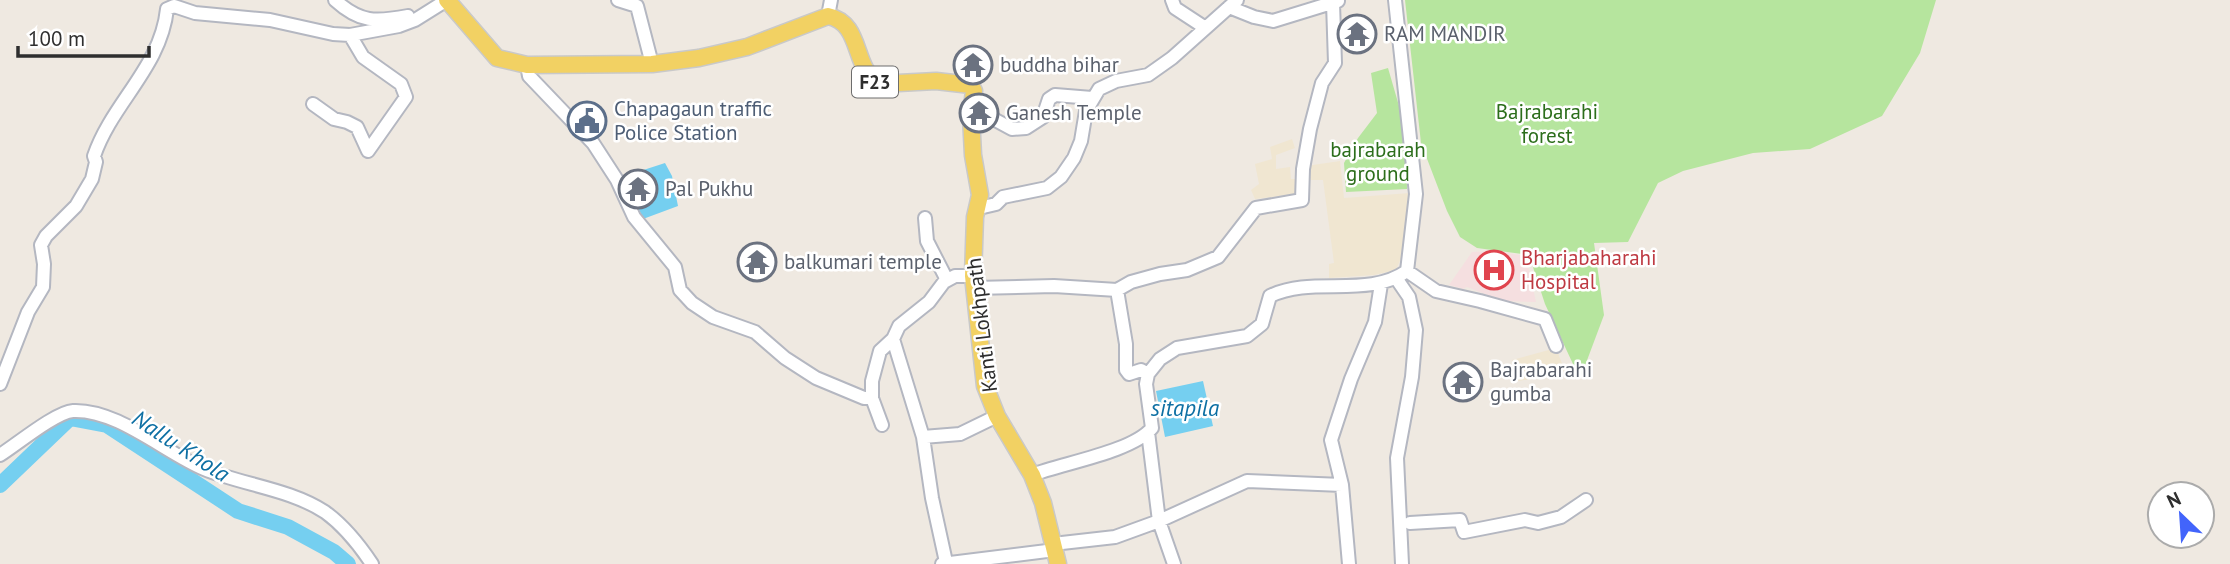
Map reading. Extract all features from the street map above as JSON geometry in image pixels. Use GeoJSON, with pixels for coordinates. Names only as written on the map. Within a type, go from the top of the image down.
{"type":"FeatureCollection","features":[{"type":"Feature","properties":{"kind":"main road","name":"Kanti Lokhpath"},"geometry":{"type":"LineString","coordinates":[[447,0],[497,58],[527,65],[652,64],[699,58],[747,47],[829,8],[847,26],[872,80],[884,85],[936,81],[971,85],[974,91],[971,116],[973,155],[981,195],[975,217],[973,282],[985,386],[997,416],[1032,475],[1043,503],[1055,553]]}},
{"type":"Feature","properties":{"kind":"street"},"geometry":{"type":"LineString","coordinates":[[335,0],[347,11],[376,21],[426,13]]}},
{"type":"Feature","properties":{"kind":"street"},"geometry":{"type":"LineString","coordinates":[[0,384],[28,312],[43,286],[41,245],[46,236],[76,206],[92,179],[96,162],[94,156],[100,139],[108,122],[144,73],[159,44],[167,9],[174,6],[195,13],[270,20],[332,34],[350,35],[399,26],[447,0]]}},
{"type":"Feature","properties":{"kind":"street"},"geometry":{"type":"LineString","coordinates":[[618,0],[637,6],[652,64]]}},
{"type":"Feature","properties":{"kind":"street"},"geometry":{"type":"LineString","coordinates":[[1172,0],[1175,8],[1204,27]]}},
{"type":"Feature","properties":{"kind":"street"},"geometry":{"type":"LineString","coordinates":[[1395,0],[1416,194],[1407,271]]}},
{"type":"Feature","properties":{"kind":"street"},"geometry":{"type":"LineString","coordinates":[[882,425],[872,398],[873,374],[880,351],[893,339],[899,326],[922,309],[947,280],[955,276],[973,282],[1117,290],[1131,282],[1187,270],[1218,257],[1256,208],[1302,200],[1303,169],[1310,129],[1322,83],[1335,63],[1337,2],[1273,21],[1254,17],[1233,4],[1172,58],[1148,75],[1108,84],[1099,89],[1086,110],[1081,142],[1061,177],[1047,188],[1003,198],[996,204],[979,208]]}},
{"type":"Feature","properties":{"kind":"street"},"geometry":{"type":"LineString","coordinates":[[313,104],[334,119],[357,127],[368,151],[406,97],[401,84],[363,57],[350,35]]}},
{"type":"Feature","properties":{"kind":"street"},"geometry":{"type":"LineString","coordinates":[[527,65],[529,76],[593,143],[617,180],[634,217],[675,267],[680,290],[692,303],[713,317],[755,332],[785,358],[816,378],[864,398],[872,398]]}},
{"type":"Feature","properties":{"kind":"street"},"geometry":{"type":"LineString","coordinates":[[971,116],[988,116],[1012,129],[1026,128],[1037,124],[1043,117],[1049,99],[1055,95],[1092,98]]}},
{"type":"Feature","properties":{"kind":"street"},"geometry":{"type":"LineString","coordinates":[[925,218],[928,241],[947,280]]}},
{"type":"Feature","properties":{"kind":"street"},"geometry":{"type":"LineString","coordinates":[[1032,475],[1126,445],[1148,432],[1152,428],[1146,384],[1148,374],[1160,359],[1177,348],[1247,336],[1262,324],[1270,296],[1313,287],[1381,284],[1407,271]]}},
{"type":"Feature","properties":{"kind":"street"},"geometry":{"type":"LineString","coordinates":[[1407,271],[1436,291],[1545,319],[1556,346]]}},
{"type":"Feature","properties":{"kind":"street"},"geometry":{"type":"LineString","coordinates":[[1396,278],[1409,297],[1416,330],[1412,377],[1397,458],[1402,564]]}},
{"type":"Feature","properties":{"kind":"street"},"geometry":{"type":"LineString","coordinates":[[1349,564],[1342,485],[1331,440],[1351,379],[1375,323],[1381,284]]}},
{"type":"Feature","properties":{"kind":"street"},"geometry":{"type":"LineString","coordinates":[[1117,290],[1126,344],[1126,370],[1129,374],[1141,370],[1148,374]]}},
{"type":"Feature","properties":{"kind":"street"},"geometry":{"type":"LineString","coordinates":[[893,339],[923,437],[944,563],[1055,553],[1115,537],[1159,521],[1247,481],[1342,485]]}},
{"type":"Feature","properties":{"kind":"street"},"geometry":{"type":"LineString","coordinates":[[0,456],[47,423],[70,411],[97,413],[202,468],[248,485],[278,491],[325,513],[362,548],[372,564]]}},
{"type":"Feature","properties":{"kind":"street"},"geometry":{"type":"LineString","coordinates":[[923,437],[960,434],[997,416]]}},
{"type":"Feature","properties":{"kind":"street"},"geometry":{"type":"LineString","coordinates":[[1148,432],[1159,521],[1174,564]]}},
{"type":"Feature","properties":{"kind":"street"},"geometry":{"type":"LineString","coordinates":[[1410,523],[1460,520],[1464,531],[1525,520],[1538,523],[1561,517],[1586,500]]}},
{"type":"Feature","properties":{"kind":"shaded area"},"geometry":{"type":"Polygon","coordinates":[[[1292,139],[1295,148],[1276,155],[1276,169],[1290,167],[1291,179],[1295,179],[1295,194],[1255,199],[1251,190],[1259,184],[1255,164],[1272,159],[1270,147],[1292,139]]]}},
{"type":"Feature","properties":{"kind":"shaded area"},"geometry":{"type":"Polygon","coordinates":[[[1340,161],[1344,198],[1410,193],[1404,251],[1396,270],[1374,275],[1329,278],[1329,264],[1334,263],[1323,180],[1306,180],[1306,166],[1340,161]]]}},
{"type":"Feature","properties":{"kind":"shaded area","name":"Bharjabaharahi Hospital"},"geometry":{"type":"Polygon","coordinates":[[[1493,251],[1526,256],[1536,302],[1503,301],[1467,287],[1463,289],[1449,285],[1472,252],[1493,251]]]}},
{"type":"Feature","properties":{"kind":"shaded area"},"geometry":{"type":"Polygon","coordinates":[[[1556,348],[1566,374],[1518,381],[1512,360],[1556,348]]]}},
{"type":"Feature","properties":{"kind":"green space","name":"Bajrabarahi forest"},"geometry":{"type":"Polygon","coordinates":[[[1405,0],[1936,0],[1920,53],[1882,116],[1810,149],[1753,153],[1683,171],[1658,183],[1628,242],[1594,243],[1604,315],[1580,379],[1545,304],[1529,255],[1477,248],[1460,237],[1447,211],[1421,143],[1405,0]]]}},
{"type":"Feature","properties":{"kind":"green space","name":"bajrabarah ground"},"geometry":{"type":"Polygon","coordinates":[[[1388,68],[1406,130],[1407,189],[1346,192],[1344,163],[1377,113],[1371,73],[1388,68]]]}},
{"type":"Feature","properties":{"kind":"water"},"geometry":{"type":"Polygon","coordinates":[[[665,163],[672,176],[678,206],[643,219],[625,176],[665,163]]]}},
{"type":"Feature","properties":{"kind":"water","name":"sitapila"},"geometry":{"type":"Polygon","coordinates":[[[1203,381],[1213,426],[1165,437],[1156,391],[1203,381]]]}},
{"type":"Feature","properties":{"kind":"waterway","name":"Nallu Khola"},"geometry":{"type":"LineString","coordinates":[[0,485],[70,418],[107,425],[238,511],[288,527],[334,552],[348,564]]}},
{"type":"Feature","properties":{"kind":"place","name":"RAM MANDIR"},"geometry":{"type":"Point","coordinates":[1357,34]}},
{"type":"Feature","properties":{"kind":"place","name":"buddha bihar"},"geometry":{"type":"Point","coordinates":[973,65]}},
{"type":"Feature","properties":{"kind":"place","name":"Ganesh Temple"},"geometry":{"type":"Point","coordinates":[979,113]}},
{"type":"Feature","properties":{"kind":"place","name":"Chapagaun traffic Police Station"},"geometry":{"type":"Point","coordinates":[587,121]}},
{"type":"Feature","properties":{"kind":"place","name":"Pal Pukhu"},"geometry":{"type":"Point","coordinates":[638,189]}},
{"type":"Feature","properties":{"kind":"place","name":"balkumari temple"},"geometry":{"type":"Point","coordinates":[757,262]}},
{"type":"Feature","properties":{"kind":"place","name":"Bharjabaharahi Hospital"},"geometry":{"type":"Point","coordinates":[1494,270]}},
{"type":"Feature","properties":{"kind":"place","name":"Bajrabarahi gumba"},"geometry":{"type":"Point","coordinates":[1463,382]}}]}
